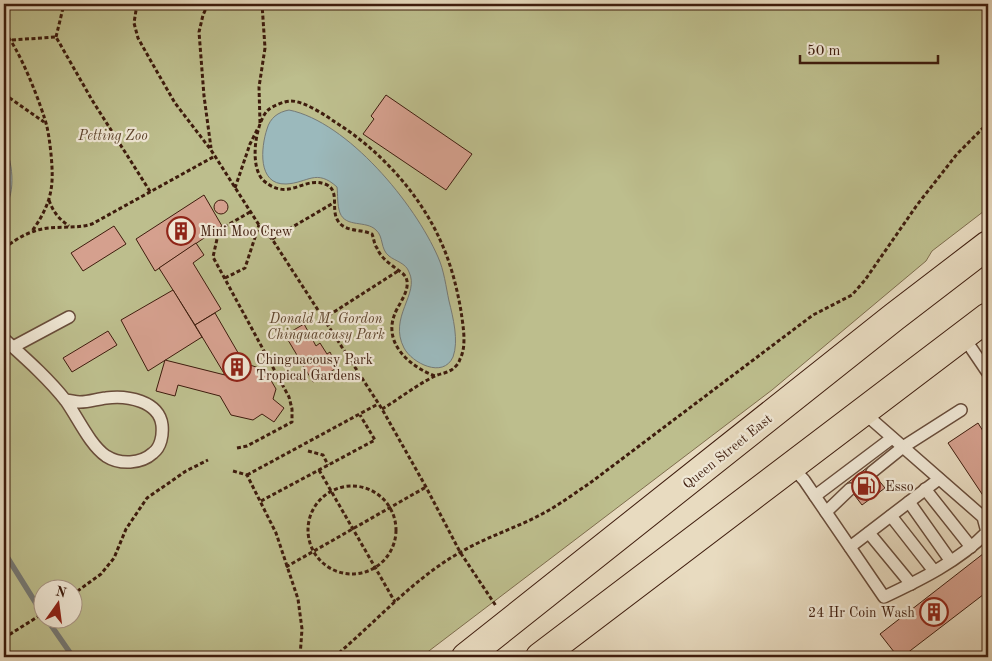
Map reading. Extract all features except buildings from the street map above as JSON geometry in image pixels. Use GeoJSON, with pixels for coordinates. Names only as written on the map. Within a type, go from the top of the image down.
{"type":"FeatureCollection","features":[{"type":"Feature","properties":{"kind":"main road","name":"Queen Street East"},"geometry":{"type":"LineString","coordinates":[[466,657],[894,317],[988,245]]}},
{"type":"Feature","properties":{"kind":"main road"},"geometry":{"type":"LineString","coordinates":[[540,657],[988,317]]}},
{"type":"Feature","properties":{"kind":"lane"},"geometry":{"type":"LineString","coordinates":[[13,347],[69,317]]}},
{"type":"Feature","properties":{"kind":"lane"},"geometry":{"type":"LineString","coordinates":[[963,336],[988,373]]}},
{"type":"Feature","properties":{"kind":"lane"},"geometry":{"type":"LineString","coordinates":[[4,339],[64,400],[98,449],[107,457],[119,462],[143,460],[154,453],[160,444],[162,424],[158,414],[151,406],[137,400],[121,398],[80,402],[64,400]]}},
{"type":"Feature","properties":{"kind":"lane"},"geometry":{"type":"LineString","coordinates":[[872,472],[903,447],[961,410]]}},
{"type":"Feature","properties":{"kind":"lane"},"geometry":{"type":"LineString","coordinates":[[791,466],[804,480],[884,597],[934,571],[971,546],[987,532],[983,517],[863,412]]}},
{"type":"Feature","properties":{"kind":"lane"},"geometry":{"type":"LineString","coordinates":[[815,496],[892,438]]}},
{"type":"Feature","properties":{"kind":"lane"},"geometry":{"type":"LineString","coordinates":[[850,547],[939,479]]}},
{"type":"Feature","properties":{"kind":"lane"},"geometry":{"type":"LineString","coordinates":[[925,489],[971,546]]}},
{"type":"Feature","properties":{"kind":"lane"},"geometry":{"type":"LineString","coordinates":[[826,512],[850,490]]}},
{"type":"Feature","properties":{"kind":"lane"},"geometry":{"type":"LineString","coordinates":[[909,502],[950,560]]}},
{"type":"Feature","properties":{"kind":"lane"},"geometry":{"type":"LineString","coordinates":[[891,516],[934,571]]}},
{"type":"Feature","properties":{"kind":"lane"},"geometry":{"type":"LineString","coordinates":[[869,533],[911,584]]}},
{"type":"Feature","properties":{"kind":"path"},"geometry":{"type":"LineString","coordinates":[[64,4],[56,37],[92,100],[151,193]]}},
{"type":"Feature","properties":{"kind":"path"},"geometry":{"type":"LineString","coordinates":[[137,4],[134,23],[138,38],[175,103],[211,150],[259,225],[272,239],[382,409],[460,552],[496,607]]}},
{"type":"Feature","properties":{"kind":"path"},"geometry":{"type":"LineString","coordinates":[[208,4],[199,32],[204,96],[211,150]]}},
{"type":"Feature","properties":{"kind":"path"},"geometry":{"type":"LineString","coordinates":[[262,4],[265,48],[259,87],[260,123],[255,159],[256,170],[264,181],[276,188],[289,190],[305,184],[318,182],[328,185],[334,192],[335,213],[338,221],[345,227],[353,230],[364,230],[372,234],[380,254],[405,275],[408,282],[406,291],[393,317],[392,330],[395,343],[402,355],[414,366],[435,376]]}},
{"type":"Feature","properties":{"kind":"path"},"geometry":{"type":"LineString","coordinates":[[4,32],[12,40],[46,123],[52,181],[46,207],[32,231]]}},
{"type":"Feature","properties":{"kind":"path"},"geometry":{"type":"LineString","coordinates":[[12,40],[56,37]]}},
{"type":"Feature","properties":{"kind":"path"},"geometry":{"type":"LineString","coordinates":[[4,94],[46,123]]}},
{"type":"Feature","properties":{"kind":"path"},"geometry":{"type":"LineString","coordinates":[[235,188],[250,144],[268,110],[277,104],[291,101],[308,106],[345,128],[365,143],[396,174],[413,196],[441,242],[458,293],[463,323],[462,354],[455,368],[445,374],[435,376],[382,409]]}},
{"type":"Feature","properties":{"kind":"path"},"geometry":{"type":"LineString","coordinates":[[334,657],[412,586],[460,552],[541,514],[564,501],[797,327],[852,295],[865,280],[917,205],[957,154],[988,123]]}},
{"type":"Feature","properties":{"kind":"path"},"geometry":{"type":"LineString","coordinates":[[4,248],[32,231],[82,227],[92,224],[215,156]]}},
{"type":"Feature","properties":{"kind":"path"},"geometry":{"type":"LineString","coordinates":[[49,199],[57,216],[70,227]]}},
{"type":"Feature","properties":{"kind":"path"},"geometry":{"type":"LineString","coordinates":[[272,239],[335,202]]}},
{"type":"Feature","properties":{"kind":"path"},"geometry":{"type":"LineString","coordinates":[[237,448],[247,446],[292,422],[293,416],[289,397],[213,257],[219,230],[250,212]]}},
{"type":"Feature","properties":{"kind":"path"},"geometry":{"type":"LineString","coordinates":[[225,278],[245,268],[259,225]]}},
{"type":"Feature","properties":{"kind":"path"},"geometry":{"type":"LineString","coordinates":[[323,319],[399,270]]}},
{"type":"Feature","properties":{"kind":"path"},"geometry":{"type":"LineString","coordinates":[[233,471],[247,475],[378,404]]}},
{"type":"Feature","properties":{"kind":"path"},"geometry":{"type":"LineString","coordinates":[[261,501],[374,440],[360,415]]}},
{"type":"Feature","properties":{"kind":"path"},"geometry":{"type":"LineString","coordinates":[[308,451],[323,456],[328,465]]}},
{"type":"Feature","properties":{"kind":"path"},"geometry":{"type":"LineString","coordinates":[[82,588],[101,574],[114,558],[126,529],[147,498],[208,460]]}},
{"type":"Feature","properties":{"kind":"path"},"geometry":{"type":"LineString","coordinates":[[319,470],[396,602]]}},
{"type":"Feature","properties":{"kind":"path"},"geometry":{"type":"LineString","coordinates":[[247,475],[276,534],[298,599],[302,629],[300,657]]}},
{"type":"Feature","properties":{"kind":"path"},"geometry":{"type":"LineString","coordinates":[[347,486],[364,487],[380,496],[392,508],[395,525],[394,543],[387,557],[375,568],[358,575],[340,574],[325,565],[314,551],[309,534],[310,518],[318,504],[331,491],[347,486]]}},
{"type":"Feature","properties":{"kind":"path"},"geometry":{"type":"LineString","coordinates":[[286,567],[426,487]]}},
{"type":"Feature","properties":{"kind":"path"},"geometry":{"type":"LineString","coordinates":[[4,638],[32,620]]}},
{"type":"Feature","properties":{"kind":"green space","name":"Donald M. Gordon Chinguacousy Park"},"geometry":{"type":"Polygon","coordinates":[[[4,4],[988,4],[988,208],[932,251],[926,261],[772,390],[421,657],[4,657],[4,4]]]}},
{"type":"Feature","properties":{"kind":"water"},"geometry":{"type":"Polygon","coordinates":[[[289,110],[311,118],[334,131],[356,148],[377,168],[413,213],[438,257],[443,273],[454,322],[455,336],[455,351],[448,364],[435,368],[428,366],[414,359],[404,348],[400,337],[400,326],[401,316],[411,289],[408,269],[386,253],[376,230],[367,225],[347,221],[343,218],[338,207],[337,187],[330,181],[317,177],[294,183],[277,183],[266,172],[263,164],[263,145],[268,125],[275,116],[289,110]]]}},
{"type":"Feature","properties":{"kind":"water"},"geometry":{"type":"Polygon","coordinates":[[[4,142],[11,167],[12,185],[11,194],[4,209],[4,142]]]}},
{"type":"Feature","properties":{"kind":"waterway"},"geometry":{"type":"LineString","coordinates":[[4,552],[32,597]]}},
{"type":"Feature","properties":{"kind":"waterway"},"geometry":{"type":"LineString","coordinates":[[53,628],[73,657]]}},
{"type":"Feature","properties":{"kind":"place","name":"Mini Moo Crew"},"geometry":{"type":"Point","coordinates":[181,231]}},
{"type":"Feature","properties":{"kind":"place","name":"Chinguacousy Park Tropical Gardens"},"geometry":{"type":"Point","coordinates":[237,367]}},
{"type":"Feature","properties":{"kind":"place","name":"Esso"},"geometry":{"type":"Point","coordinates":[866,486]}},
{"type":"Feature","properties":{"kind":"place","name":"24 Hr Coin Wash"},"geometry":{"type":"Point","coordinates":[934,612]}},
{"type":"Feature","properties":{"kind":"park label","name":"Petting Zoo"},"geometry":{"type":"Point","coordinates":[113,135]}}]}
